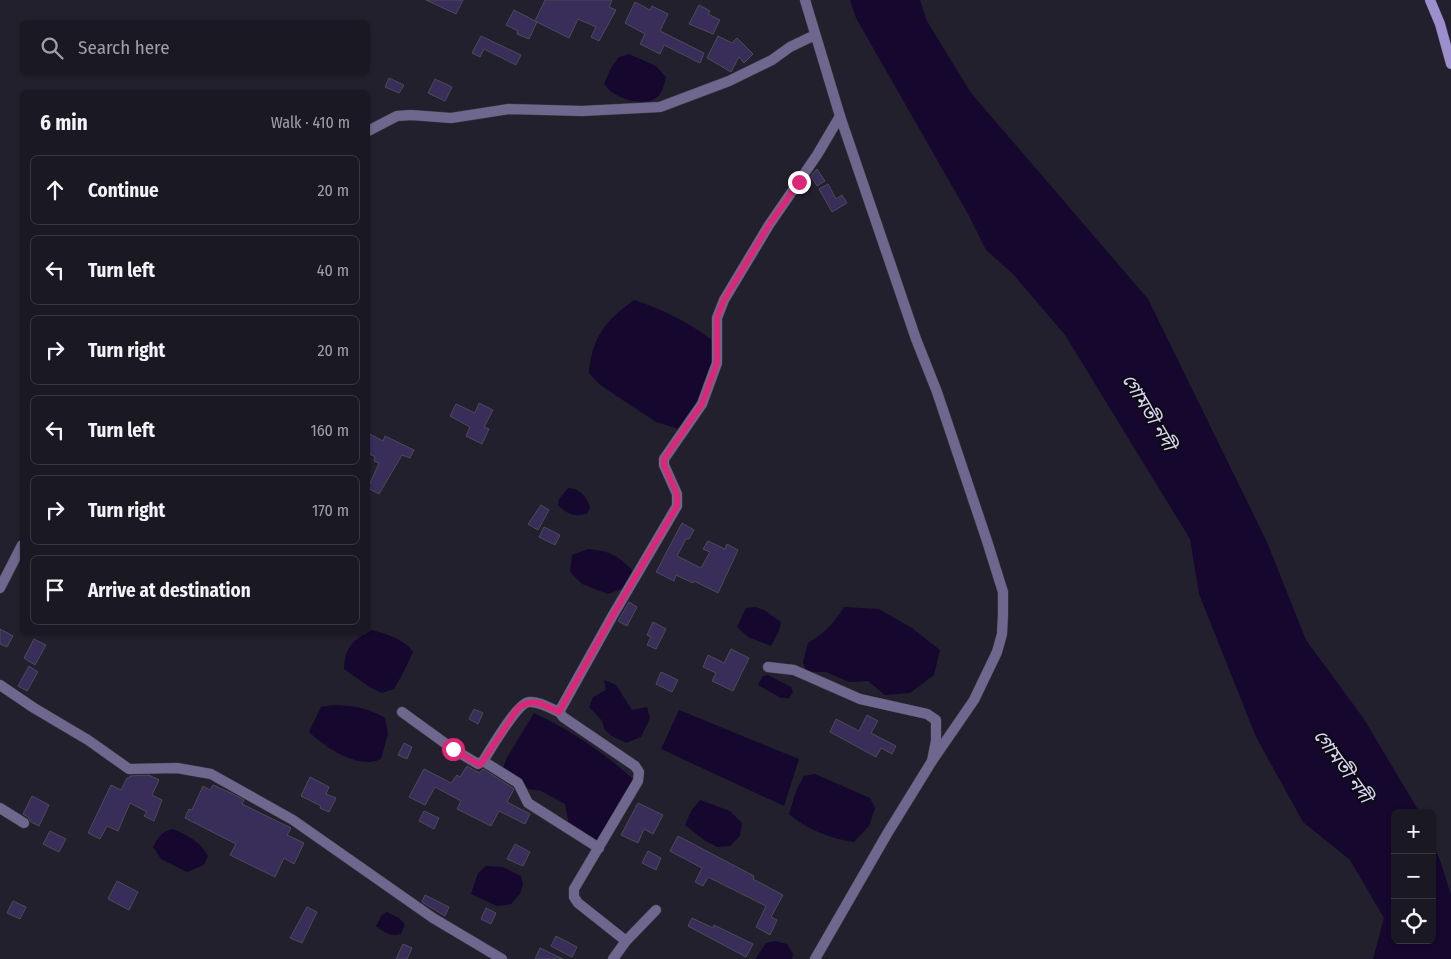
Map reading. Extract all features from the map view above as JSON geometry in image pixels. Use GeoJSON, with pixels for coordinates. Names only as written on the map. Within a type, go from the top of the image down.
{"type":"FeatureCollection","features":[{"type":"Feature","properties":{"kind":"main road"},"geometry":{"type":"LineString","coordinates":[[1430,0],[1440,24],[1451,64]]}},
{"type":"Feature","properties":{"kind":"street"},"geometry":{"type":"LineString","coordinates":[[805,0],[840,116],[916,339],[937,392],[1003,592],[1002,634],[997,652],[974,700],[887,834],[815,959]]}},
{"type":"Feature","properties":{"kind":"street"},"geometry":{"type":"LineString","coordinates":[[370,129],[397,116],[411,115],[451,118],[509,109],[582,111],[660,107],[737,77],[772,60],[790,47],[815,34]]}},
{"type":"Feature","properties":{"kind":"street"},"geometry":{"type":"LineString","coordinates":[[559,712],[677,506],[677,494],[664,465],[664,459],[702,404],[717,363],[717,318],[724,300],[769,225],[817,155],[840,116]]}},
{"type":"Feature","properties":{"kind":"street"},"geometry":{"type":"LineString","coordinates":[[0,588],[20,549]]}},
{"type":"Feature","properties":{"kind":"street"},"geometry":{"type":"LineString","coordinates":[[768,667],[794,670],[860,698],[927,714],[936,720],[936,741],[932,762]]}},
{"type":"Feature","properties":{"kind":"street"},"geometry":{"type":"LineString","coordinates":[[0,685],[88,740],[129,769],[177,768],[211,774],[293,820],[434,918],[497,958]]}},
{"type":"Feature","properties":{"kind":"street"},"geometry":{"type":"LineString","coordinates":[[402,712],[453,749],[478,764],[483,761],[518,708],[527,702],[537,703],[559,712],[563,717],[635,766],[639,772],[638,781],[574,889],[574,898],[578,903],[626,941]]}},
{"type":"Feature","properties":{"kind":"street"},"geometry":{"type":"LineString","coordinates":[[483,761],[518,783],[528,803],[599,848]]}},
{"type":"Feature","properties":{"kind":"street"},"geometry":{"type":"LineString","coordinates":[[0,808],[24,823]]}},
{"type":"Feature","properties":{"kind":"street"},"geometry":{"type":"LineString","coordinates":[[613,959],[626,941],[656,910]]}},
{"type":"Feature","properties":{"kind":"water","name":"গোমতী নদী"},"geometry":{"type":"Polygon","coordinates":[[[850,0],[920,0],[927,21],[971,93],[1148,299],[1267,542],[1306,640],[1364,719],[1418,809],[1391,809],[1391,944],[1436,944],[1436,851],[1451,895],[1451,959],[1373,959],[1384,918],[1350,860],[1303,822],[1256,737],[1199,594],[1190,539],[1065,335],[1013,274],[986,250],[968,214],[856,18],[850,0]]]}},
{"type":"Feature","properties":{"kind":"water"},"geometry":{"type":"Polygon","coordinates":[[[629,54],[656,66],[666,77],[662,91],[656,98],[646,102],[628,100],[613,93],[604,84],[611,68],[619,57],[629,54]]]}},
{"type":"Feature","properties":{"kind":"water"},"geometry":{"type":"Polygon","coordinates":[[[634,300],[694,327],[712,340],[712,373],[697,406],[678,429],[656,422],[600,385],[589,373],[593,349],[602,331],[615,315],[634,300]]]}},
{"type":"Feature","properties":{"kind":"water"},"geometry":{"type":"Polygon","coordinates":[[[568,488],[579,491],[585,497],[590,508],[587,514],[571,514],[564,511],[558,505],[559,499],[568,488]]]}},
{"type":"Feature","properties":{"kind":"water"},"geometry":{"type":"Polygon","coordinates":[[[588,549],[613,555],[623,561],[633,571],[624,588],[608,594],[582,584],[570,572],[572,555],[588,549]]]}},
{"type":"Feature","properties":{"kind":"water"},"geometry":{"type":"Polygon","coordinates":[[[755,607],[764,610],[781,622],[779,631],[771,646],[748,637],[737,627],[746,608],[755,607]]]}},
{"type":"Feature","properties":{"kind":"water"},"geometry":{"type":"Polygon","coordinates":[[[844,607],[879,609],[912,628],[940,650],[934,675],[910,693],[885,695],[868,681],[849,682],[826,672],[806,672],[803,662],[808,643],[828,628],[844,607]]]}},
{"type":"Feature","properties":{"kind":"water"},"geometry":{"type":"Polygon","coordinates":[[[372,630],[389,635],[400,640],[410,647],[413,652],[394,689],[382,693],[371,688],[344,669],[348,649],[360,637],[370,635],[372,630]]]}},
{"type":"Feature","properties":{"kind":"water"},"geometry":{"type":"Polygon","coordinates":[[[768,675],[791,687],[793,692],[789,698],[781,698],[758,685],[763,676],[768,675]]]}},
{"type":"Feature","properties":{"kind":"water"},"geometry":{"type":"Polygon","coordinates":[[[604,680],[616,685],[632,710],[647,707],[650,718],[641,737],[626,743],[612,736],[605,730],[602,721],[589,707],[593,697],[606,690],[604,680]]]}},
{"type":"Feature","properties":{"kind":"water"},"geometry":{"type":"Polygon","coordinates":[[[333,705],[360,708],[385,718],[388,734],[381,759],[369,762],[344,756],[329,748],[309,732],[321,707],[333,705]]]}},
{"type":"Feature","properties":{"kind":"water"},"geometry":{"type":"Polygon","coordinates":[[[679,710],[799,759],[784,806],[661,749],[679,710]]]}},
{"type":"Feature","properties":{"kind":"water"},"geometry":{"type":"Polygon","coordinates":[[[534,713],[586,742],[633,779],[599,842],[569,825],[565,804],[541,791],[529,789],[502,772],[506,759],[534,713]]]}},
{"type":"Feature","properties":{"kind":"water"},"geometry":{"type":"Polygon","coordinates":[[[815,774],[870,798],[875,808],[869,826],[854,842],[819,832],[789,814],[796,791],[804,776],[815,774]]]}},
{"type":"Feature","properties":{"kind":"water"},"geometry":{"type":"Polygon","coordinates":[[[700,800],[730,811],[742,823],[740,836],[730,846],[717,847],[704,840],[685,825],[691,811],[700,800]]]}},
{"type":"Feature","properties":{"kind":"water"},"geometry":{"type":"Polygon","coordinates":[[[173,829],[188,836],[202,847],[208,856],[204,865],[187,872],[161,859],[153,847],[161,835],[173,829]]]}},
{"type":"Feature","properties":{"kind":"water"},"geometry":{"type":"Polygon","coordinates":[[[486,866],[503,867],[521,876],[523,885],[520,894],[511,904],[497,906],[471,894],[478,873],[486,866]]]}},
{"type":"Feature","properties":{"kind":"water"},"geometry":{"type":"Polygon","coordinates":[[[387,912],[399,918],[405,924],[401,934],[391,934],[376,926],[382,915],[387,912]]]}},
{"type":"Feature","properties":{"kind":"water"},"geometry":{"type":"Polygon","coordinates":[[[775,941],[787,944],[793,954],[792,959],[755,959],[766,943],[775,941]]]}},
{"type":"Feature","properties":{"kind":"building"},"geometry":{"type":"Polygon","coordinates":[[[426,0],[463,0],[456,14],[426,0]]]}},
{"type":"Feature","properties":{"kind":"building"},"geometry":{"type":"Polygon","coordinates":[[[545,0],[612,0],[609,7],[616,10],[599,41],[591,37],[596,27],[578,19],[569,38],[535,21],[545,0]]]}},
{"type":"Feature","properties":{"kind":"building"},"geometry":{"type":"Polygon","coordinates":[[[635,2],[650,10],[652,6],[668,14],[660,31],[704,53],[700,63],[664,45],[660,54],[640,44],[645,34],[625,23],[635,2]]]}},
{"type":"Feature","properties":{"kind":"building"},"geometry":{"type":"Polygon","coordinates":[[[699,5],[710,11],[708,14],[720,20],[713,34],[689,24],[699,5]]]}},
{"type":"Feature","properties":{"kind":"building"},"geometry":{"type":"Polygon","coordinates":[[[514,10],[537,22],[529,39],[517,34],[518,31],[506,25],[514,10]]]}},
{"type":"Feature","properties":{"kind":"building"},"geometry":{"type":"Polygon","coordinates":[[[481,36],[521,55],[516,65],[484,49],[480,57],[472,53],[481,36]]]}},
{"type":"Feature","properties":{"kind":"building"},"geometry":{"type":"Polygon","coordinates":[[[718,36],[732,43],[737,38],[753,54],[744,63],[739,57],[731,72],[707,58],[718,36]]]}},
{"type":"Feature","properties":{"kind":"building"},"geometry":{"type":"Polygon","coordinates":[[[389,78],[404,85],[399,93],[385,87],[389,78]]]}},
{"type":"Feature","properties":{"kind":"building"},"geometry":{"type":"Polygon","coordinates":[[[435,79],[452,87],[445,101],[428,93],[435,79]]]}},
{"type":"Feature","properties":{"kind":"building"},"geometry":{"type":"Polygon","coordinates":[[[817,169],[825,181],[817,186],[811,176],[817,169]]]}},
{"type":"Feature","properties":{"kind":"building"},"geometry":{"type":"Polygon","coordinates":[[[828,184],[836,199],[842,195],[847,203],[832,212],[819,189],[828,184]]]}},
{"type":"Feature","properties":{"kind":"building"},"geometry":{"type":"Polygon","coordinates":[[[479,403],[493,410],[484,427],[489,429],[482,444],[466,436],[470,427],[450,416],[456,404],[475,413],[479,403]]]}},
{"type":"Feature","properties":{"kind":"building"},"geometry":{"type":"Polygon","coordinates":[[[370,434],[383,441],[385,436],[414,450],[410,458],[402,455],[379,494],[370,489],[370,483],[379,463],[374,461],[375,457],[370,454],[370,434]]]}},
{"type":"Feature","properties":{"kind":"building"},"geometry":{"type":"Polygon","coordinates":[[[541,505],[549,510],[538,530],[528,524],[541,505]]]}},
{"type":"Feature","properties":{"kind":"building"},"geometry":{"type":"Polygon","coordinates":[[[682,523],[694,530],[689,539],[686,539],[677,556],[701,568],[710,552],[703,549],[708,541],[725,549],[727,544],[738,550],[718,593],[694,581],[693,583],[676,575],[674,581],[656,572],[682,523]]]}},
{"type":"Feature","properties":{"kind":"building"},"geometry":{"type":"Polygon","coordinates":[[[544,527],[560,535],[555,545],[539,537],[544,527]]]}},
{"type":"Feature","properties":{"kind":"building"},"geometry":{"type":"Polygon","coordinates":[[[629,602],[637,607],[627,626],[618,621],[629,602]]]}},
{"type":"Feature","properties":{"kind":"building"},"geometry":{"type":"Polygon","coordinates":[[[653,622],[666,629],[656,649],[647,645],[651,637],[647,635],[653,622]]]}},
{"type":"Feature","properties":{"kind":"building"},"geometry":{"type":"Polygon","coordinates":[[[0,629],[13,636],[7,647],[0,644],[0,629]]]}},
{"type":"Feature","properties":{"kind":"building"},"geometry":{"type":"Polygon","coordinates":[[[34,639],[46,645],[35,665],[24,658],[34,639]]]}},
{"type":"Feature","properties":{"kind":"building"},"geometry":{"type":"Polygon","coordinates":[[[731,649],[749,658],[733,691],[712,681],[716,673],[703,667],[708,655],[724,663],[731,649]]]}},
{"type":"Feature","properties":{"kind":"building"},"geometry":{"type":"Polygon","coordinates":[[[29,666],[38,672],[27,691],[18,686],[29,666]]]}},
{"type":"Feature","properties":{"kind":"building"},"geometry":{"type":"Polygon","coordinates":[[[661,672],[678,680],[672,692],[656,684],[661,672]]]}},
{"type":"Feature","properties":{"kind":"building"},"geometry":{"type":"Polygon","coordinates":[[[474,709],[483,713],[478,724],[469,719],[474,709]]]}},
{"type":"Feature","properties":{"kind":"building"},"geometry":{"type":"Polygon","coordinates":[[[867,715],[878,721],[871,733],[896,746],[892,754],[881,748],[876,757],[830,732],[836,719],[859,731],[867,715]]]}},
{"type":"Feature","properties":{"kind":"building"},"geometry":{"type":"Polygon","coordinates":[[[404,743],[412,747],[407,759],[398,755],[404,743]]]}},
{"type":"Feature","properties":{"kind":"building"},"geometry":{"type":"Polygon","coordinates":[[[467,766],[479,773],[483,769],[514,789],[507,802],[530,814],[525,824],[499,811],[491,826],[457,809],[461,801],[435,787],[425,805],[409,797],[424,769],[451,783],[457,775],[460,777],[467,766]]]}},
{"type":"Feature","properties":{"kind":"building"},"geometry":{"type":"Polygon","coordinates":[[[149,775],[159,780],[152,795],[162,800],[154,821],[144,816],[147,812],[130,803],[118,831],[107,826],[100,839],[88,833],[111,785],[121,790],[130,776],[149,775]]]}},
{"type":"Feature","properties":{"kind":"building"},"geometry":{"type":"Polygon","coordinates":[[[310,777],[329,787],[326,794],[336,798],[329,812],[301,796],[310,777]]]}},
{"type":"Feature","properties":{"kind":"building"},"geometry":{"type":"Polygon","coordinates":[[[213,785],[244,800],[242,804],[291,828],[287,835],[304,843],[294,864],[284,858],[275,877],[230,855],[236,844],[185,818],[189,809],[192,810],[203,786],[210,790],[213,785]]]}},
{"type":"Feature","properties":{"kind":"building"},"geometry":{"type":"Polygon","coordinates":[[[32,796],[49,805],[39,826],[31,822],[23,814],[32,796]]]}},
{"type":"Feature","properties":{"kind":"building"},"geometry":{"type":"Polygon","coordinates":[[[638,803],[663,815],[653,834],[644,829],[638,843],[621,835],[638,803]]]}},
{"type":"Feature","properties":{"kind":"building"},"geometry":{"type":"Polygon","coordinates":[[[424,811],[439,818],[434,829],[419,821],[424,811]]]}},
{"type":"Feature","properties":{"kind":"building"},"geometry":{"type":"Polygon","coordinates":[[[50,831],[66,839],[59,852],[43,844],[50,831]]]}},
{"type":"Feature","properties":{"kind":"building"},"geometry":{"type":"Polygon","coordinates":[[[678,836],[754,876],[753,879],[783,895],[771,917],[777,920],[770,935],[756,927],[766,906],[708,877],[703,886],[695,882],[702,868],[670,851],[678,836]]]}},
{"type":"Feature","properties":{"kind":"building"},"geometry":{"type":"Polygon","coordinates":[[[515,844],[530,852],[523,866],[507,859],[515,844]]]}},
{"type":"Feature","properties":{"kind":"building"},"geometry":{"type":"Polygon","coordinates":[[[648,851],[661,858],[656,870],[642,863],[648,851]]]}},
{"type":"Feature","properties":{"kind":"building"},"geometry":{"type":"Polygon","coordinates":[[[117,881],[138,892],[129,910],[108,899],[117,881]]]}},
{"type":"Feature","properties":{"kind":"building"},"geometry":{"type":"Polygon","coordinates":[[[425,895],[449,907],[445,916],[422,902],[425,895]]]}},
{"type":"Feature","properties":{"kind":"building"},"geometry":{"type":"Polygon","coordinates":[[[13,901],[26,907],[20,919],[7,913],[13,901]]]}},
{"type":"Feature","properties":{"kind":"building"},"geometry":{"type":"Polygon","coordinates":[[[307,907],[317,912],[302,943],[290,938],[307,907]]]}},
{"type":"Feature","properties":{"kind":"building"},"geometry":{"type":"Polygon","coordinates":[[[486,908],[496,913],[491,924],[481,919],[486,908]]]}},
{"type":"Feature","properties":{"kind":"building"},"geometry":{"type":"Polygon","coordinates":[[[692,918],[713,928],[714,925],[753,944],[746,957],[688,926],[692,918]]]}},
{"type":"Feature","properties":{"kind":"building"},"geometry":{"type":"Polygon","coordinates":[[[556,936],[577,947],[572,957],[551,946],[556,936]]]}},
{"type":"Feature","properties":{"kind":"building"},"geometry":{"type":"Polygon","coordinates":[[[403,944],[412,948],[407,959],[396,959],[403,944]]]}},
{"type":"Feature","properties":{"kind":"building"},"geometry":{"type":"Polygon","coordinates":[[[540,948],[563,959],[535,959],[540,948]]]}},
{"type":"Feature","properties":{"kind":"route"},"geometry":{"type":"LineString","coordinates":[[453,749],[481,764],[518,708],[527,702],[537,703],[559,712],[677,506],[677,494],[664,465],[664,459],[702,404],[717,363],[717,318],[724,300],[769,225],[799,182]]}}]}
